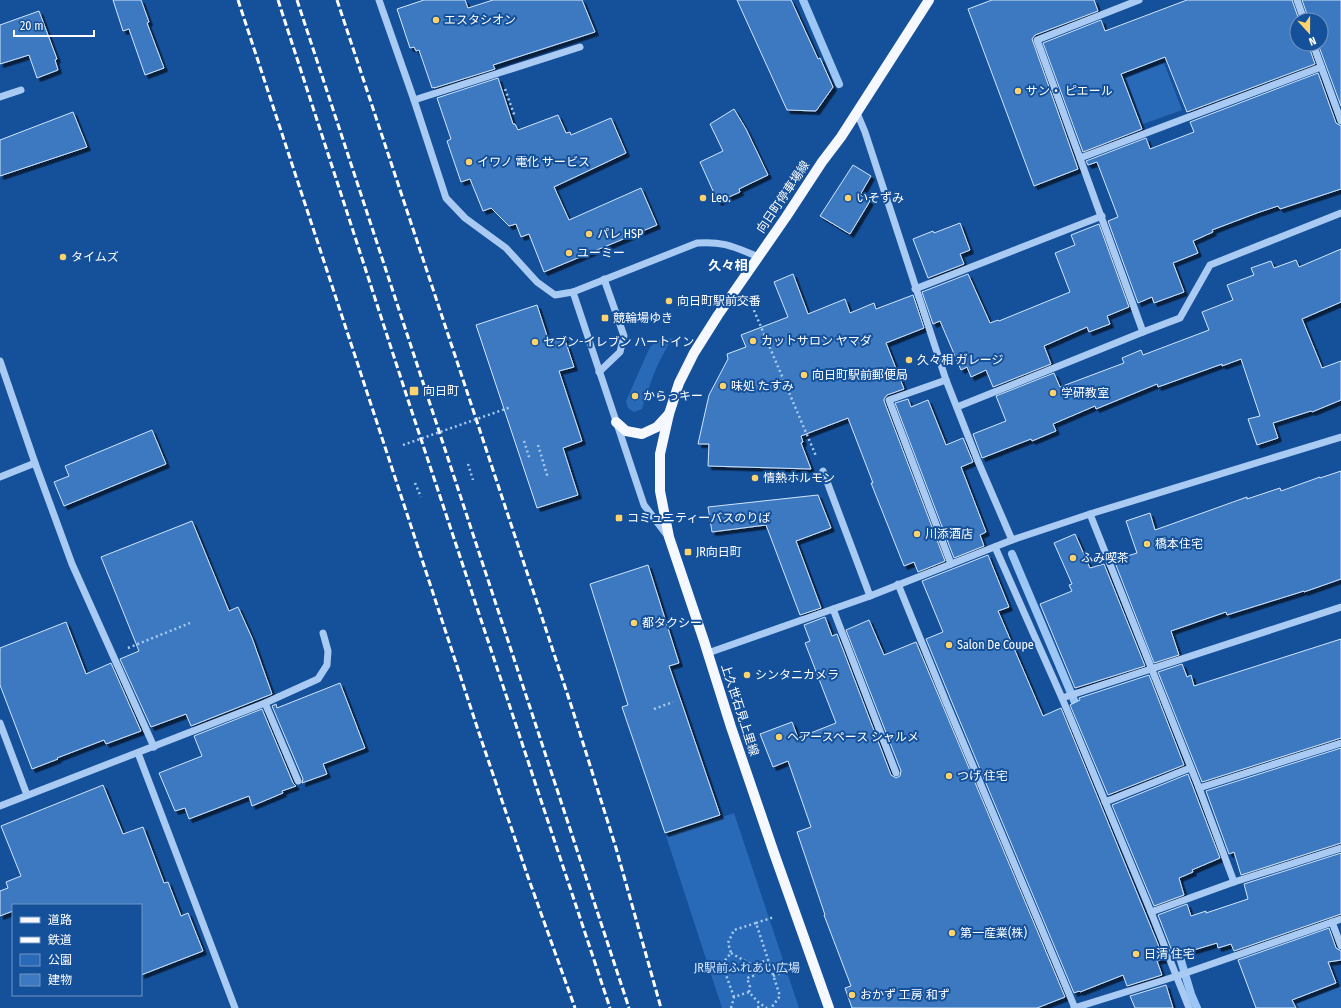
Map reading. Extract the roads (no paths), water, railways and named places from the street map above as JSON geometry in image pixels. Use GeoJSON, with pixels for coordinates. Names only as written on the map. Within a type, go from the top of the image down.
{"type":"FeatureCollection","features":[{"type":"Feature","properties":{"kind":"main road","name":"向日町停車場線"},"geometry":{"type":"LineString","coordinates":[[669,414],[680,383],[694,353],[822,162],[857,113],[929,0]]}},
{"type":"Feature","properties":{"kind":"main road"},"geometry":{"type":"LineString","coordinates":[[616,422],[626,431],[642,434],[657,427],[669,414]]}},
{"type":"Feature","properties":{"kind":"main road","name":"上久世石見上里線"},"geometry":{"type":"LineString","coordinates":[[669,414],[660,454],[660,492],[669,537],[774,853],[830,1008]]}},
{"type":"Feature","properties":{"kind":"street"},"geometry":{"type":"LineString","coordinates":[[379,0],[446,198],[465,218],[506,248],[537,282],[555,295],[573,292],[696,243],[714,242],[727,244],[759,257]]}},
{"type":"Feature","properties":{"kind":"street"},"geometry":{"type":"LineString","coordinates":[[1139,0],[1037,40],[1143,332]]}},
{"type":"Feature","properties":{"kind":"street"},"geometry":{"type":"LineString","coordinates":[[1297,0],[1301,12]]}},
{"type":"Feature","properties":{"kind":"street"},"geometry":{"type":"LineString","coordinates":[[414,100],[500,74],[580,47]]}},
{"type":"Feature","properties":{"kind":"street"},"geometry":{"type":"LineString","coordinates":[[1316,52],[1341,121]]}},
{"type":"Feature","properties":{"kind":"street"},"geometry":{"type":"LineString","coordinates":[[1080,158],[1321,67]]}},
{"type":"Feature","properties":{"kind":"street"},"geometry":{"type":"LineString","coordinates":[[0,97],[21,90]]}},
{"type":"Feature","properties":{"kind":"street"},"geometry":{"type":"LineString","coordinates":[[857,113],[865,132],[915,289],[946,380],[976,459],[1012,540]]}},
{"type":"Feature","properties":{"kind":"street"},"geometry":{"type":"LineString","coordinates":[[957,407],[1180,318],[1210,264],[1341,213]]}},
{"type":"Feature","properties":{"kind":"street"},"geometry":{"type":"LineString","coordinates":[[915,289],[1102,216]]}},
{"type":"Feature","properties":{"kind":"street"},"geometry":{"type":"LineString","coordinates":[[599,372],[620,352],[624,336],[604,279]]}},
{"type":"Feature","properties":{"kind":"street"},"geometry":{"type":"LineString","coordinates":[[573,292],[644,505],[669,537]]}},
{"type":"Feature","properties":{"kind":"street"},"geometry":{"type":"LineString","coordinates":[[0,361],[72,564],[154,747]]}},
{"type":"Feature","properties":{"kind":"street"},"geometry":{"type":"LineString","coordinates":[[946,380],[889,400],[951,564]]}},
{"type":"Feature","properties":{"kind":"street"},"geometry":{"type":"LineString","coordinates":[[708,654],[870,596],[1012,540],[1090,514],[1341,437]]}},
{"type":"Feature","properties":{"kind":"street"},"geometry":{"type":"LineString","coordinates":[[0,477],[35,463]]}},
{"type":"Feature","properties":{"kind":"street"},"geometry":{"type":"LineString","coordinates":[[823,471],[870,596]]}},
{"type":"Feature","properties":{"kind":"street"},"geometry":{"type":"LineString","coordinates":[[1090,514],[1199,788],[1234,882]]}},
{"type":"Feature","properties":{"kind":"street"},"geometry":{"type":"LineString","coordinates":[[995,547],[1062,698],[1151,912],[1189,1008]]}},
{"type":"Feature","properties":{"kind":"street"},"geometry":{"type":"LineString","coordinates":[[898,584],[1075,1008],[1177,976],[1341,919]]}},
{"type":"Feature","properties":{"kind":"street"},"geometry":{"type":"LineString","coordinates":[[1062,698],[1341,607]]}},
{"type":"Feature","properties":{"kind":"street"},"geometry":{"type":"LineString","coordinates":[[833,609],[896,773]]}},
{"type":"Feature","properties":{"kind":"street"},"geometry":{"type":"LineString","coordinates":[[0,806],[266,703],[318,678],[326,665],[328,650],[323,633]]}},
{"type":"Feature","properties":{"kind":"street"},"geometry":{"type":"LineString","coordinates":[[266,703],[298,781]]}},
{"type":"Feature","properties":{"kind":"street"},"geometry":{"type":"LineString","coordinates":[[0,723],[27,795]]}},
{"type":"Feature","properties":{"kind":"street"},"geometry":{"type":"LineString","coordinates":[[1199,788],[1341,743]]}},
{"type":"Feature","properties":{"kind":"street"},"geometry":{"type":"LineString","coordinates":[[138,753],[235,1008]]}},
{"type":"Feature","properties":{"kind":"street"},"geometry":{"type":"LineString","coordinates":[[1105,802],[1190,768]]}},
{"type":"Feature","properties":{"kind":"street"},"geometry":{"type":"LineString","coordinates":[[1151,912],[1234,882],[1341,848]]}},
{"type":"Feature","properties":{"kind":"street"},"geometry":{"type":"LineString","coordinates":[[1332,922],[1341,946]]}},
{"type":"Feature","properties":{"kind":"waterway"},"geometry":{"type":"LineString","coordinates":[[803,0],[839,84]]}},
{"type":"Feature","properties":{"kind":"waterway"},"geometry":{"type":"LineString","coordinates":[[1012,554],[1079,712]]}},
{"type":"Feature","properties":{"kind":"waterway"},"geometry":{"type":"LineString","coordinates":[[1176,944],[1191,994],[1197,1008]]}},
{"type":"Feature","properties":{"kind":"railway"},"geometry":{"type":"LineString","coordinates":[[238,0],[481,739],[575,1008]]}},
{"type":"Feature","properties":{"kind":"railway"},"geometry":{"type":"LineString","coordinates":[[278,0],[409,403],[610,1008]]}},
{"type":"Feature","properties":{"kind":"railway"},"geometry":{"type":"LineString","coordinates":[[297,0],[629,1008]]}},
{"type":"Feature","properties":{"kind":"railway"},"geometry":{"type":"LineString","coordinates":[[337,0],[572,708],[616,848],[661,1008]]}},
{"type":"Feature","properties":{"kind":"place","name":"エスタシオン"},"geometry":{"type":"Point","coordinates":[436,20]}},
{"type":"Feature","properties":{"kind":"place","name":"サン・ ピエール"},"geometry":{"type":"Point","coordinates":[1018,91]}},
{"type":"Feature","properties":{"kind":"place","name":"イワノ 電化 サービス"},"geometry":{"type":"Point","coordinates":[469,162]}},
{"type":"Feature","properties":{"kind":"place","name":"Leo."},"geometry":{"type":"Point","coordinates":[703,198]}},
{"type":"Feature","properties":{"kind":"place","name":"いそずみ"},"geometry":{"type":"Point","coordinates":[848,198]}},
{"type":"Feature","properties":{"kind":"place","name":"パレ HSP"},"geometry":{"type":"Point","coordinates":[589,234]}},
{"type":"Feature","properties":{"kind":"place","name":"ユーミー"},"geometry":{"type":"Point","coordinates":[569,253]}},
{"type":"Feature","properties":{"kind":"place","name":"タイムズ"},"geometry":{"type":"Point","coordinates":[63,257]}},
{"type":"Feature","properties":{"kind":"place","name":"向日町駅前交番"},"geometry":{"type":"Point","coordinates":[669,301]}},
{"type":"Feature","properties":{"kind":"place","name":"競輪場ゆき"},"geometry":{"type":"Point","coordinates":[605,318]}},
{"type":"Feature","properties":{"kind":"place","name":"カットサロン ヤマダ"},"geometry":{"type":"Point","coordinates":[753,341]}},
{"type":"Feature","properties":{"kind":"place","name":"セブン-イレブン ハートイン"},"geometry":{"type":"Point","coordinates":[535,342]}},
{"type":"Feature","properties":{"kind":"place","name":"久々相 ガレージ"},"geometry":{"type":"Point","coordinates":[909,360]}},
{"type":"Feature","properties":{"kind":"place","name":"向日町駅前郵便局"},"geometry":{"type":"Point","coordinates":[804,375]}},
{"type":"Feature","properties":{"kind":"place","name":"味処 たすみ"},"geometry":{"type":"Point","coordinates":[723,386]}},
{"type":"Feature","properties":{"kind":"place","name":"向日町"},"geometry":{"type":"Point","coordinates":[414,391]}},
{"type":"Feature","properties":{"kind":"place","name":"学研教室"},"geometry":{"type":"Point","coordinates":[1053,393]}},
{"type":"Feature","properties":{"kind":"place","name":"からっキー"},"geometry":{"type":"Point","coordinates":[635,396]}},
{"type":"Feature","properties":{"kind":"place","name":"情熱ホルモン"},"geometry":{"type":"Point","coordinates":[755,478]}},
{"type":"Feature","properties":{"kind":"place","name":"コミュニティーバスのりば"},"geometry":{"type":"Point","coordinates":[619,518]}},
{"type":"Feature","properties":{"kind":"place","name":"川添酒店"},"geometry":{"type":"Point","coordinates":[917,534]}},
{"type":"Feature","properties":{"kind":"place","name":"橋本住宅"},"geometry":{"type":"Point","coordinates":[1147,544]}},
{"type":"Feature","properties":{"kind":"place","name":"JR向日町"},"geometry":{"type":"Point","coordinates":[688,552]}},
{"type":"Feature","properties":{"kind":"place","name":"ふみ喫茶"},"geometry":{"type":"Point","coordinates":[1073,558]}},
{"type":"Feature","properties":{"kind":"place","name":"都タクシー"},"geometry":{"type":"Point","coordinates":[634,623]}},
{"type":"Feature","properties":{"kind":"place","name":"Salon De Coupe"},"geometry":{"type":"Point","coordinates":[949,645]}},
{"type":"Feature","properties":{"kind":"place","name":"シンタニカメラ"},"geometry":{"type":"Point","coordinates":[747,675]}},
{"type":"Feature","properties":{"kind":"place","name":"ヘアースペース シャルメ"},"geometry":{"type":"Point","coordinates":[779,737]}},
{"type":"Feature","properties":{"kind":"place","name":"つげ 住宅"},"geometry":{"type":"Point","coordinates":[949,776]}},
{"type":"Feature","properties":{"kind":"place","name":"第一産業(株)"},"geometry":{"type":"Point","coordinates":[952,933]}},
{"type":"Feature","properties":{"kind":"place","name":"日清 住宅"},"geometry":{"type":"Point","coordinates":[1136,954]}},
{"type":"Feature","properties":{"kind":"place","name":"おかず 工房 和ず"},"geometry":{"type":"Point","coordinates":[852,995]}},
{"type":"Feature","properties":{"kind":"district","name":"久々相"},"geometry":{"type":"Point","coordinates":[728,265]}},
{"type":"Feature","properties":{"kind":"park label","name":"JR駅前ふれあい広場"},"geometry":{"type":"Point","coordinates":[747,968]}}]}
